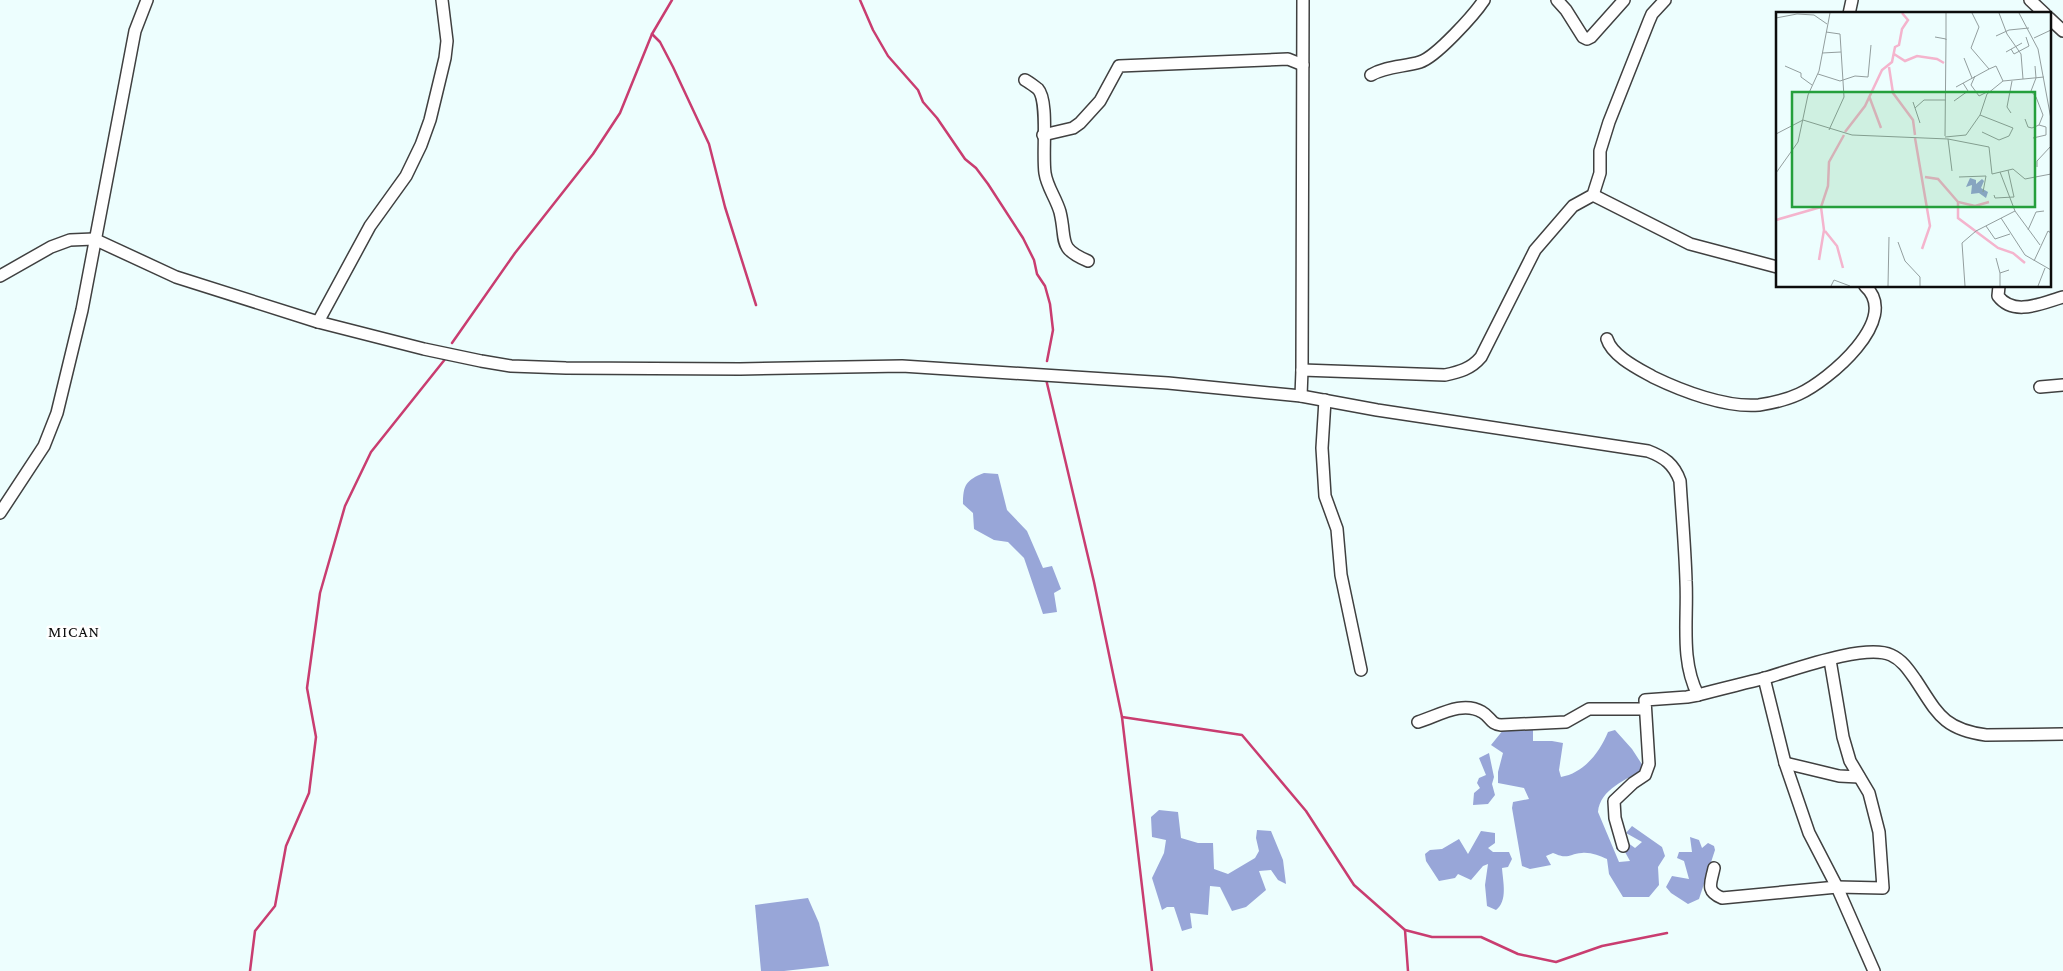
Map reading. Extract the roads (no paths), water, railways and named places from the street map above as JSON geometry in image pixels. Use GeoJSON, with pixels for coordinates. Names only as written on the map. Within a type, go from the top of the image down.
{"type":"FeatureCollection","features":[{"type":"Feature","properties":{"kind":"street"},"geometry":{"type":"LineString","coordinates":[[0,513],[44,446],[55,419],[82,310],[135,31],[147,0]]}},
{"type":"Feature","properties":{"kind":"street"},"geometry":{"type":"LineString","coordinates":[[318,322],[370,226],[406,176],[421,146],[430,120],[445,58],[447,41],[442,0]]}},
{"type":"Feature","properties":{"kind":"street"},"geometry":{"type":"LineString","coordinates":[[1301,396],[1303,0]]}},
{"type":"Feature","properties":{"kind":"street"},"geometry":{"type":"LineString","coordinates":[[1371,75],[1387,68],[1422,62],[1468,20],[1484,0]]}},
{"type":"Feature","properties":{"kind":"street"},"geometry":{"type":"LineString","coordinates":[[1557,0],[1566,10],[1583,37],[1587,39],[1591,37],[1624,0]]}},
{"type":"Feature","properties":{"kind":"street"},"geometry":{"type":"LineString","coordinates":[[1302,370],[1445,375],[1471,367],[1481,357],[1535,250],[1573,206],[1594,195],[1600,173],[1600,151],[1609,122],[1652,14],[1665,0]]}},
{"type":"Feature","properties":{"kind":"street"},"geometry":{"type":"LineString","coordinates":[[2030,0],[2043,12]]}},
{"type":"Feature","properties":{"kind":"street"},"geometry":{"type":"LineString","coordinates":[[2050,19],[2063,31]]}},
{"type":"Feature","properties":{"kind":"street"},"geometry":{"type":"LineString","coordinates":[[1043,135],[1073,128],[1080,124],[1100,101],[1118,66],[1288,59],[1303,65]]}},
{"type":"Feature","properties":{"kind":"street"},"geometry":{"type":"LineString","coordinates":[[1025,80],[1039,90],[1045,106],[1043,135],[1046,177],[1058,205],[1066,245],[1072,254],[1088,261]]}},
{"type":"Feature","properties":{"kind":"street"},"geometry":{"type":"LineString","coordinates":[[1594,195],[1690,244],[1776,267]]}},
{"type":"Feature","properties":{"kind":"street"},"geometry":{"type":"LineString","coordinates":[[0,276],[51,247],[70,240],[94,239],[176,277],[318,322],[424,349],[512,366],[566,368],[912,367],[1168,383],[1301,396],[1377,410],[1648,451],[1670,463],[1680,481],[1686,583],[1688,667],[1698,695]]}},
{"type":"Feature","properties":{"kind":"street"},"geometry":{"type":"LineString","coordinates":[[1607,339],[1609,345],[1633,366],[1685,391],[1708,399],[1731,403],[1756,405],[1777,402],[1800,394],[1838,368],[1857,347],[1868,332],[1875,315],[1876,302],[1867,288]]}},
{"type":"Feature","properties":{"kind":"street"},"geometry":{"type":"LineString","coordinates":[[1999,288],[1998,296],[2004,303],[2012,306],[2032,306],[2063,297]]}},
{"type":"Feature","properties":{"kind":"street"},"geometry":{"type":"LineString","coordinates":[[2040,386],[2063,385]]}},
{"type":"Feature","properties":{"kind":"street"},"geometry":{"type":"LineString","coordinates":[[1325,400],[1322,448],[1325,496],[1337,529],[1341,575],[1360,670]]}},
{"type":"Feature","properties":{"kind":"street"},"geometry":{"type":"LineString","coordinates":[[1623,846],[1615,818],[1614,801],[1647,772],[1649,764],[1645,700],[1698,695],[1830,660],[1874,652],[1889,654],[1900,660],[1909,670],[1940,716],[1950,724],[1976,733],[2063,734]]}},
{"type":"Feature","properties":{"kind":"street"},"geometry":{"type":"LineString","coordinates":[[1714,868],[1710,888],[1713,894],[1722,898],[1836,887],[1883,888],[1879,832],[1869,793],[1850,761],[1843,737],[1830,660]]}},
{"type":"Feature","properties":{"kind":"street"},"geometry":{"type":"LineString","coordinates":[[1764,678],[1785,762],[1809,833],[1874,971]]}},
{"type":"Feature","properties":{"kind":"street"},"geometry":{"type":"LineString","coordinates":[[1418,722],[1464,707],[1483,713],[1491,722],[1501,725],[1566,722],[1589,709],[1645,709]]}},
{"type":"Feature","properties":{"kind":"street"},"geometry":{"type":"LineString","coordinates":[[1785,762],[1839,776],[1859,777]]}},
{"type":"Feature","properties":{"kind":"waterway"},"geometry":{"type":"LineString","coordinates":[[452,343],[515,253],[593,154],[620,113],[652,34],[672,0]]}},
{"type":"Feature","properties":{"kind":"waterway"},"geometry":{"type":"LineString","coordinates":[[860,0],[873,30],[888,56],[918,90],[923,102],[937,118],[965,159],[976,168],[988,184],[1023,238],[1034,260],[1037,274],[1045,286],[1050,304],[1053,330],[1047,361]]}},
{"type":"Feature","properties":{"kind":"waterway"},"geometry":{"type":"LineString","coordinates":[[652,34],[660,42],[673,67],[709,144],[725,207],[756,305]]}},
{"type":"Feature","properties":{"kind":"waterway"},"geometry":{"type":"LineString","coordinates":[[250,971],[255,931],[275,906],[286,846],[309,793],[316,737],[307,688],[320,593],[345,506],[371,452],[446,358]]}},
{"type":"Feature","properties":{"kind":"waterway"},"geometry":{"type":"LineString","coordinates":[[1046,379],[1094,582],[1122,717],[1152,971]]}},
{"type":"Feature","properties":{"kind":"waterway"},"geometry":{"type":"LineString","coordinates":[[1122,717],[1242,735],[1306,811],[1354,885],[1405,930],[1432,937],[1481,937],[1518,954],[1556,962],[1602,946],[1667,933]]}},
{"type":"Feature","properties":{"kind":"waterway"},"geometry":{"type":"LineString","coordinates":[[1405,930],[1408,971]]}},
{"type":"Feature","properties":{"kind":"district","name":"MICAN"},"geometry":{"type":"Point","coordinates":[74,631]}}]}
